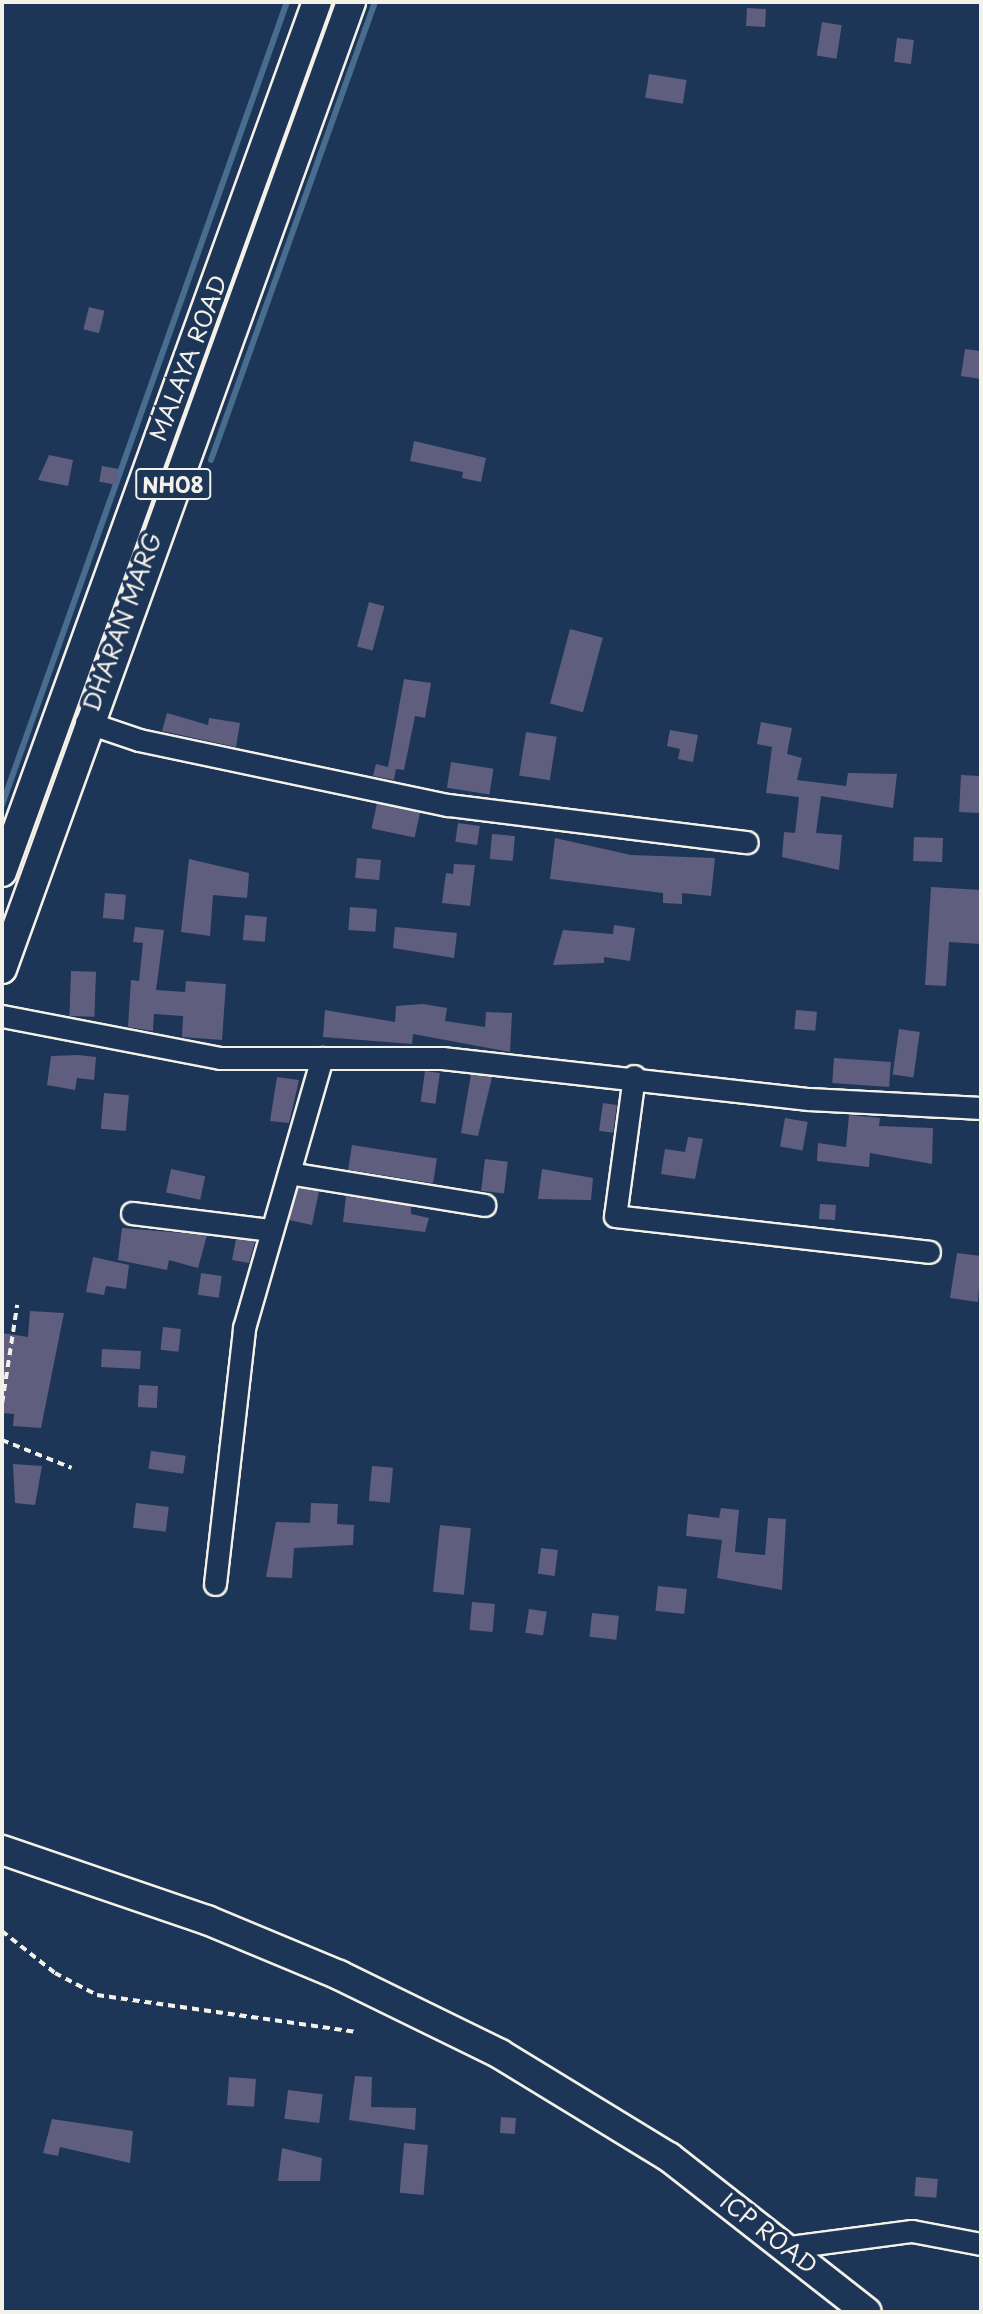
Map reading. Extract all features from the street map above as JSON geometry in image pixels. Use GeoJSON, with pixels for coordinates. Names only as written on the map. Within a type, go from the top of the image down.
{"type":"FeatureCollection","features":[{"type":"Feature","properties":{"kind":"main road","name":"MALAYA ROAD"},"geometry":{"type":"LineString","coordinates":[[5,856],[317,2]]}},
{"type":"Feature","properties":{"kind":"main road","name":"DHARAN MARG"},"geometry":{"type":"LineString","coordinates":[[2,969],[44,858],[86,722],[351,2]]}},
{"type":"Feature","properties":{"kind":"main road","name":"ICP ROAD"},"geometry":{"type":"LineString","coordinates":[[2,1850],[207,1920],[339,1975],[500,2054],[669,2157],[790,2247],[867,2312]]}},
{"type":"Feature","properties":{"kind":"street"},"geometry":{"type":"LineString","coordinates":[[86,722],[139,740],[448,805],[747,842]]}},
{"type":"Feature","properties":{"kind":"street"},"geometry":{"type":"LineString","coordinates":[[5,856],[44,858]]}},
{"type":"Feature","properties":{"kind":"street"},"geometry":{"type":"LineString","coordinates":[[2,1017],[220,1058],[442,1058],[634,1076],[809,1098],[981,1108]]}},
{"type":"Feature","properties":{"kind":"street"},"geometry":{"type":"LineString","coordinates":[[215,1584],[244,1328],[322,1058]]}},
{"type":"Feature","properties":{"kind":"street"},"geometry":{"type":"LineString","coordinates":[[634,1076],[615,1216],[929,1252]]}},
{"type":"Feature","properties":{"kind":"street"},"geometry":{"type":"LineString","coordinates":[[289,1173],[484,1205]]}},
{"type":"Feature","properties":{"kind":"street"},"geometry":{"type":"LineString","coordinates":[[132,1213],[271,1230]]}},
{"type":"Feature","properties":{"kind":"street"},"geometry":{"type":"LineString","coordinates":[[790,2247],[912,2231],[981,2244]]}},
{"type":"Feature","properties":{"kind":"path"},"geometry":{"type":"LineString","coordinates":[[2,1403],[17,1306]]}},
{"type":"Feature","properties":{"kind":"path"},"geometry":{"type":"LineString","coordinates":[[2,1440],[72,1468]]}},
{"type":"Feature","properties":{"kind":"path"},"geometry":{"type":"LineString","coordinates":[[2,1931],[55,1973],[97,1994],[356,2032]]}},
{"type":"Feature","properties":{"kind":"building"},"geometry":{"type":"Polygon","coordinates":[[[747,8],[766,9],[765,27],[746,26],[747,8]]]}},
{"type":"Feature","properties":{"kind":"building"},"geometry":{"type":"Polygon","coordinates":[[[822,22],[842,25],[836,59],[817,56],[822,22]]]}},
{"type":"Feature","properties":{"kind":"building"},"geometry":{"type":"Polygon","coordinates":[[[897,38],[914,40],[911,64],[894,62],[897,38]]]}},
{"type":"Feature","properties":{"kind":"building"},"geometry":{"type":"Polygon","coordinates":[[[649,74],[687,80],[683,104],[645,98],[649,74]]]}},
{"type":"Feature","properties":{"kind":"building"},"geometry":{"type":"Polygon","coordinates":[[[89,307],[105,311],[99,333],[83,329],[89,307]]]}},
{"type":"Feature","properties":{"kind":"building"},"geometry":{"type":"Polygon","coordinates":[[[965,349],[981,351],[981,379],[961,376],[965,349]]]}},
{"type":"Feature","properties":{"kind":"building"},"geometry":{"type":"Polygon","coordinates":[[[414,441],[486,458],[481,482],[462,478],[463,472],[410,461],[414,441]]]}},
{"type":"Feature","properties":{"kind":"building"},"geometry":{"type":"Polygon","coordinates":[[[49,455],[73,460],[68,486],[38,480],[49,455]]]}},
{"type":"Feature","properties":{"kind":"building"},"geometry":{"type":"Polygon","coordinates":[[[102,466],[119,469],[116,485],[99,482],[102,466]]]}},
{"type":"Feature","properties":{"kind":"building"},"geometry":{"type":"Polygon","coordinates":[[[369,602],[384,606],[373,651],[357,646],[369,602]]]}},
{"type":"Feature","properties":{"kind":"building"},"geometry":{"type":"Polygon","coordinates":[[[570,629],[603,638],[583,712],[550,703],[570,629]]]}},
{"type":"Feature","properties":{"kind":"building"},"geometry":{"type":"Polygon","coordinates":[[[404,679],[431,683],[425,718],[415,716],[404,770],[396,769],[394,780],[373,776],[376,764],[388,767],[404,679]]]}},
{"type":"Feature","properties":{"kind":"building"},"geometry":{"type":"Polygon","coordinates":[[[167,713],[208,725],[209,718],[240,723],[236,747],[162,731],[167,713]]]}},
{"type":"Feature","properties":{"kind":"building"},"geometry":{"type":"Polygon","coordinates":[[[761,722],[792,728],[787,754],[802,758],[797,780],[846,786],[848,773],[897,774],[893,808],[821,796],[816,833],[842,835],[839,870],[782,857],[784,832],[795,833],[799,797],[766,793],[772,747],[757,744],[761,722]]]}},
{"type":"Feature","properties":{"kind":"building"},"geometry":{"type":"Polygon","coordinates":[[[670,730],[698,735],[693,762],[678,759],[680,749],[667,746],[670,730]]]}},
{"type":"Feature","properties":{"kind":"building"},"geometry":{"type":"Polygon","coordinates":[[[526,732],[557,737],[550,780],[519,775],[526,732]]]}},
{"type":"Feature","properties":{"kind":"building"},"geometry":{"type":"Polygon","coordinates":[[[451,762],[493,769],[489,794],[447,788],[451,762]]]}},
{"type":"Feature","properties":{"kind":"building"},"geometry":{"type":"Polygon","coordinates":[[[961,775],[981,776],[979,813],[959,812],[961,775]]]}},
{"type":"Feature","properties":{"kind":"building"},"geometry":{"type":"Polygon","coordinates":[[[377,803],[420,812],[415,838],[372,828],[377,803]]]}},
{"type":"Feature","properties":{"kind":"building"},"geometry":{"type":"Polygon","coordinates":[[[458,823],[480,826],[477,845],[455,842],[458,823]]]}},
{"type":"Feature","properties":{"kind":"building"},"geometry":{"type":"Polygon","coordinates":[[[492,834],[515,836],[513,861],[490,859],[492,834]]]}},
{"type":"Feature","properties":{"kind":"building"},"geometry":{"type":"Polygon","coordinates":[[[914,837],[943,838],[942,862],[913,861],[914,837]]]}},
{"type":"Feature","properties":{"kind":"building"},"geometry":{"type":"Polygon","coordinates":[[[555,838],[631,855],[715,858],[711,896],[682,893],[682,904],[663,903],[663,893],[550,879],[555,838]]]}},
{"type":"Feature","properties":{"kind":"building"},"geometry":{"type":"Polygon","coordinates":[[[357,858],[381,860],[379,880],[355,878],[357,858]]]}},
{"type":"Feature","properties":{"kind":"building"},"geometry":{"type":"Polygon","coordinates":[[[189,859],[249,873],[247,898],[213,895],[210,936],[181,932],[189,859]]]}},
{"type":"Feature","properties":{"kind":"building"},"geometry":{"type":"Polygon","coordinates":[[[454,864],[475,865],[470,906],[442,903],[446,873],[453,874],[454,864]]]}},
{"type":"Feature","properties":{"kind":"building"},"geometry":{"type":"Polygon","coordinates":[[[931,887],[981,890],[981,944],[949,942],[946,986],[925,985],[931,887]]]}},
{"type":"Feature","properties":{"kind":"building"},"geometry":{"type":"Polygon","coordinates":[[[105,893],[126,895],[124,920],[103,918],[105,893]]]}},
{"type":"Feature","properties":{"kind":"building"},"geometry":{"type":"Polygon","coordinates":[[[350,907],[377,909],[375,932],[348,930],[350,907]]]}},
{"type":"Feature","properties":{"kind":"building"},"geometry":{"type":"Polygon","coordinates":[[[245,915],[267,917],[265,942],[243,940],[245,915]]]}},
{"type":"Feature","properties":{"kind":"building"},"geometry":{"type":"Polygon","coordinates":[[[614,925],[635,928],[630,961],[604,957],[604,963],[553,965],[563,930],[613,934],[614,925]]]}},
{"type":"Feature","properties":{"kind":"building"},"geometry":{"type":"Polygon","coordinates":[[[135,927],[164,930],[156,990],[185,992],[186,981],[226,984],[222,1040],[182,1037],[183,1016],[154,1014],[153,1031],[128,1027],[131,980],[139,981],[143,943],[133,942],[135,927]]]}},
{"type":"Feature","properties":{"kind":"building"},"geometry":{"type":"Polygon","coordinates":[[[395,927],[457,933],[454,958],[393,948],[395,927]]]}},
{"type":"Feature","properties":{"kind":"building"},"geometry":{"type":"Polygon","coordinates":[[[71,971],[96,972],[94,1017],[69,1016],[71,971]]]}},
{"type":"Feature","properties":{"kind":"building"},"geometry":{"type":"Polygon","coordinates":[[[423,1004],[447,1008],[445,1021],[485,1027],[486,1012],[512,1013],[510,1052],[413,1034],[412,1044],[323,1037],[325,1010],[395,1022],[396,1006],[423,1004]]]}},
{"type":"Feature","properties":{"kind":"building"},"geometry":{"type":"Polygon","coordinates":[[[796,1010],[817,1012],[815,1031],[794,1029],[796,1010]]]}},
{"type":"Feature","properties":{"kind":"building"},"geometry":{"type":"Polygon","coordinates":[[[899,1029],[920,1032],[913,1077],[893,1075],[899,1029]]]}},
{"type":"Feature","properties":{"kind":"building"},"geometry":{"type":"Polygon","coordinates":[[[51,1056],[96,1057],[94,1080],[77,1078],[75,1090],[47,1085],[51,1056]]]}},
{"type":"Feature","properties":{"kind":"building"},"geometry":{"type":"Polygon","coordinates":[[[834,1058],[891,1062],[889,1087],[832,1083],[834,1058]]]}},
{"type":"Feature","properties":{"kind":"building"},"geometry":{"type":"Polygon","coordinates":[[[425,1071],[440,1073],[436,1104],[421,1102],[425,1071]]]}},
{"type":"Feature","properties":{"kind":"building"},"geometry":{"type":"Polygon","coordinates":[[[471,1074],[492,1077],[478,1136],[461,1133],[471,1074]]]}},
{"type":"Feature","properties":{"kind":"building"},"geometry":{"type":"Polygon","coordinates":[[[277,1077],[299,1080],[289,1123],[270,1121],[277,1077]]]}},
{"type":"Feature","properties":{"kind":"building"},"geometry":{"type":"Polygon","coordinates":[[[104,1093],[129,1095],[126,1131],[101,1129],[104,1093]]]}},
{"type":"Feature","properties":{"kind":"building"},"geometry":{"type":"Polygon","coordinates":[[[603,1103],[617,1105],[613,1133],[599,1131],[603,1103]]]}},
{"type":"Feature","properties":{"kind":"building"},"geometry":{"type":"Polygon","coordinates":[[[849,1115],[880,1118],[879,1126],[933,1128],[932,1164],[870,1153],[869,1167],[817,1161],[818,1143],[846,1147],[849,1115]]]}},
{"type":"Feature","properties":{"kind":"building"},"geometry":{"type":"Polygon","coordinates":[[[785,1118],[808,1122],[803,1151],[780,1147],[785,1118]]]}},
{"type":"Feature","properties":{"kind":"building"},"geometry":{"type":"Polygon","coordinates":[[[688,1137],[703,1139],[695,1179],[661,1174],[665,1149],[685,1152],[688,1137]]]}},
{"type":"Feature","properties":{"kind":"building"},"geometry":{"type":"Polygon","coordinates":[[[352,1145],[437,1158],[433,1183],[348,1170],[352,1145]]]}},
{"type":"Feature","properties":{"kind":"building"},"geometry":{"type":"Polygon","coordinates":[[[485,1159],[508,1162],[504,1194],[481,1191],[485,1159]]]}},
{"type":"Feature","properties":{"kind":"building"},"geometry":{"type":"Polygon","coordinates":[[[171,1169],[205,1176],[200,1200],[166,1192],[171,1169]]]}},
{"type":"Feature","properties":{"kind":"building"},"geometry":{"type":"Polygon","coordinates":[[[542,1169],[593,1178],[591,1200],[538,1199],[542,1169]]]}},
{"type":"Feature","properties":{"kind":"building"},"geometry":{"type":"Polygon","coordinates":[[[298,1188],[319,1191],[312,1225],[289,1220],[298,1188]]]}},
{"type":"Feature","properties":{"kind":"building"},"geometry":{"type":"Polygon","coordinates":[[[346,1196],[411,1206],[411,1214],[429,1218],[425,1232],[343,1222],[346,1196]]]}},
{"type":"Feature","properties":{"kind":"building"},"geometry":{"type":"Polygon","coordinates":[[[820,1204],[836,1205],[835,1220],[819,1219],[820,1204]]]}},
{"type":"Feature","properties":{"kind":"building"},"geometry":{"type":"Polygon","coordinates":[[[122,1228],[207,1235],[198,1268],[169,1260],[167,1270],[118,1260],[122,1228]]]}},
{"type":"Feature","properties":{"kind":"building"},"geometry":{"type":"Polygon","coordinates":[[[236,1239],[255,1241],[249,1263],[232,1260],[236,1239]]]}},
{"type":"Feature","properties":{"kind":"building"},"geometry":{"type":"Polygon","coordinates":[[[957,1253],[981,1256],[978,1302],[950,1298],[957,1253]]]}},
{"type":"Feature","properties":{"kind":"building"},"geometry":{"type":"Polygon","coordinates":[[[93,1257],[129,1265],[126,1289],[106,1286],[104,1295],[86,1292],[93,1257]]]}},
{"type":"Feature","properties":{"kind":"building"},"geometry":{"type":"Polygon","coordinates":[[[201,1273],[222,1276],[219,1298],[198,1295],[201,1273]]]}},
{"type":"Feature","properties":{"kind":"building"},"geometry":{"type":"Polygon","coordinates":[[[30,1311],[64,1313],[41,1428],[13,1426],[14,1414],[2,1413],[2,1333],[28,1337],[30,1311]]]}},
{"type":"Feature","properties":{"kind":"building"},"geometry":{"type":"Polygon","coordinates":[[[163,1327],[181,1329],[178,1352],[161,1350],[163,1327]]]}},
{"type":"Feature","properties":{"kind":"building"},"geometry":{"type":"Polygon","coordinates":[[[102,1349],[141,1351],[140,1369],[101,1367],[102,1349]]]}},
{"type":"Feature","properties":{"kind":"building"},"geometry":{"type":"Polygon","coordinates":[[[139,1385],[158,1386],[157,1408],[138,1407],[139,1385]]]}},
{"type":"Feature","properties":{"kind":"building"},"geometry":{"type":"Polygon","coordinates":[[[151,1451],[186,1456],[183,1474],[148,1469],[151,1451]]]}},
{"type":"Feature","properties":{"kind":"building"},"geometry":{"type":"Polygon","coordinates":[[[13,1464],[42,1466],[35,1505],[15,1503],[13,1464]]]}},
{"type":"Feature","properties":{"kind":"building"},"geometry":{"type":"Polygon","coordinates":[[[372,1466],[393,1468],[390,1503],[369,1501],[372,1466]]]}},
{"type":"Feature","properties":{"kind":"building"},"geometry":{"type":"Polygon","coordinates":[[[136,1503],[169,1507],[166,1532],[133,1528],[136,1503]]]}},
{"type":"Feature","properties":{"kind":"building"},"geometry":{"type":"Polygon","coordinates":[[[311,1503],[338,1504],[337,1524],[354,1525],[353,1545],[294,1548],[292,1578],[266,1577],[276,1522],[310,1523],[311,1503]]]}},
{"type":"Feature","properties":{"kind":"building"},"geometry":{"type":"Polygon","coordinates":[[[721,1508],[739,1510],[735,1552],[765,1555],[768,1518],[786,1519],[782,1590],[717,1578],[722,1540],[686,1536],[688,1514],[719,1518],[721,1508]]]}},
{"type":"Feature","properties":{"kind":"building"},"geometry":{"type":"Polygon","coordinates":[[[440,1525],[471,1528],[464,1595],[433,1592],[440,1525]]]}},
{"type":"Feature","properties":{"kind":"building"},"geometry":{"type":"Polygon","coordinates":[[[541,1548],[558,1550],[555,1576],[538,1574],[541,1548]]]}},
{"type":"Feature","properties":{"kind":"building"},"geometry":{"type":"Polygon","coordinates":[[[658,1586],[687,1589],[684,1614],[655,1611],[658,1586]]]}},
{"type":"Feature","properties":{"kind":"building"},"geometry":{"type":"Polygon","coordinates":[[[472,1602],[495,1604],[492,1632],[470,1630],[472,1602]]]}},
{"type":"Feature","properties":{"kind":"building"},"geometry":{"type":"Polygon","coordinates":[[[529,1609],[547,1612],[543,1636],[525,1633],[529,1609]]]}},
{"type":"Feature","properties":{"kind":"building"},"geometry":{"type":"Polygon","coordinates":[[[592,1613],[619,1616],[616,1640],[589,1637],[592,1613]]]}},
{"type":"Feature","properties":{"kind":"building"},"geometry":{"type":"Polygon","coordinates":[[[355,2076],[372,2077],[371,2107],[416,2108],[415,2130],[349,2120],[355,2076]]]}},
{"type":"Feature","properties":{"kind":"building"},"geometry":{"type":"Polygon","coordinates":[[[229,2077],[256,2079],[254,2107],[227,2105],[229,2077]]]}},
{"type":"Feature","properties":{"kind":"building"},"geometry":{"type":"Polygon","coordinates":[[[288,2090],[323,2094],[319,2123],[284,2119],[288,2090]]]}},
{"type":"Feature","properties":{"kind":"building"},"geometry":{"type":"Polygon","coordinates":[[[501,2117],[516,2118],[515,2134],[500,2133],[501,2117]]]}},
{"type":"Feature","properties":{"kind":"building"},"geometry":{"type":"Polygon","coordinates":[[[52,2119],[133,2131],[130,2163],[60,2147],[58,2156],[43,2153],[52,2119]]]}},
{"type":"Feature","properties":{"kind":"building"},"geometry":{"type":"Polygon","coordinates":[[[404,2143],[428,2145],[424,2195],[400,2193],[404,2143]]]}},
{"type":"Feature","properties":{"kind":"building"},"geometry":{"type":"Polygon","coordinates":[[[282,2148],[322,2158],[320,2181],[278,2181],[282,2148]]]}},
{"type":"Feature","properties":{"kind":"building"},"geometry":{"type":"Polygon","coordinates":[[[916,2177],[938,2179],[936,2198],[914,2196],[916,2177]]]}},
{"type":"Feature","properties":{"kind":"waterway"},"geometry":{"type":"LineString","coordinates":[[2,805],[287,2]]}},
{"type":"Feature","properties":{"kind":"waterway"},"geometry":{"type":"LineString","coordinates":[[211,460],[375,2]]}}]}
